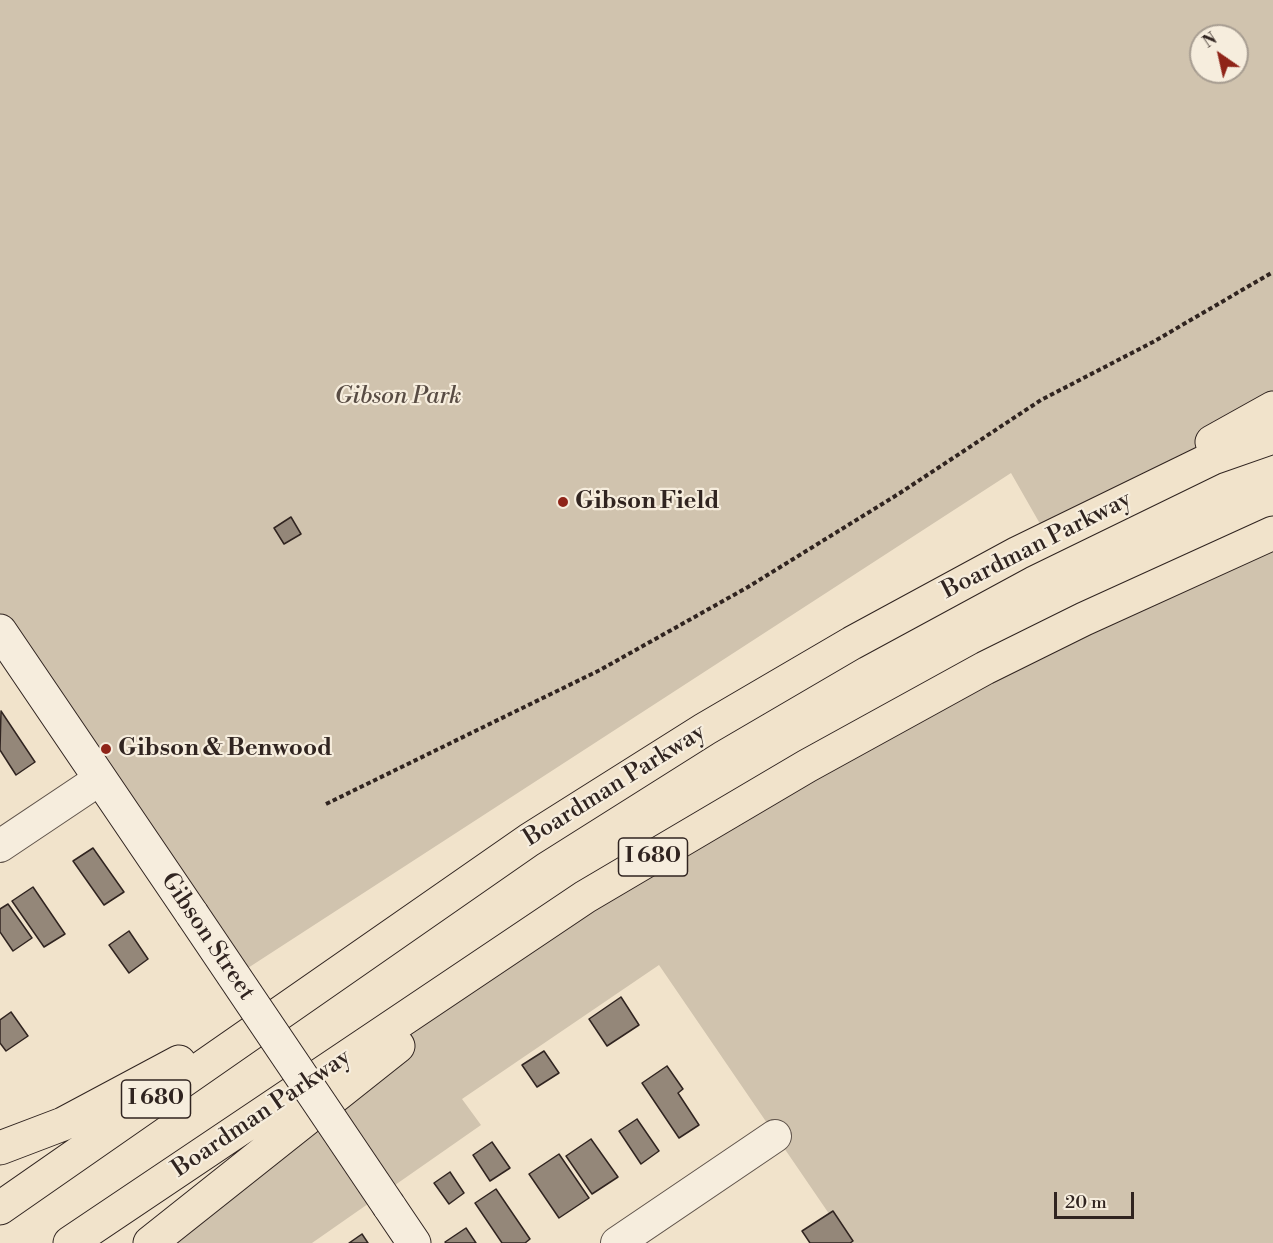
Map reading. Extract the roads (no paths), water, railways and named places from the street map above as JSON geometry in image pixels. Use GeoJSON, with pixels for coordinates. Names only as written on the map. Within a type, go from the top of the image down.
{"type":"FeatureCollection","features":[{"type":"Feature","properties":{"kind":"highway"},"geometry":{"type":"LineString","coordinates":[[1018,553],[1273,408]]}},
{"type":"Feature","properties":{"kind":"highway","name":"Boardman Parkway"},"geometry":{"type":"LineString","coordinates":[[0,1208],[529,840],[705,729],[852,643],[1018,553],[1213,458],[1273,437]]}},
{"type":"Feature","properties":{"kind":"highway","name":"Boardman Parkway"},"geometry":{"type":"LineString","coordinates":[[70,1243],[585,897],[807,766],[985,668],[1084,619],[1273,533]]}},
{"type":"Feature","properties":{"kind":"highway"},"geometry":{"type":"LineString","coordinates":[[150,1243],[585,897]]}},
{"type":"Feature","properties":{"kind":"highway"},"geometry":{"type":"LineString","coordinates":[[0,1148],[63,1124],[313,990]]}},
{"type":"Feature","properties":{"kind":"street","name":"Gibson Street"},"geometry":{"type":"LineString","coordinates":[[0,631],[414,1243]]}},
{"type":"Feature","properties":{"kind":"street"},"geometry":{"type":"LineString","coordinates":[[0,846],[100,779]]}},
{"type":"Feature","properties":{"kind":"street"},"geometry":{"type":"LineString","coordinates":[[617,1243],[775,1136]]}},
{"type":"Feature","properties":{"kind":"place","name":"Gibson Field"},"geometry":{"type":"Point","coordinates":[563,502]}},
{"type":"Feature","properties":{"kind":"place","name":"Gibson & Benwood"},"geometry":{"type":"Point","coordinates":[106,749]}},
{"type":"Feature","properties":{"kind":"park label","name":"Gibson Park"},"geometry":{"type":"Point","coordinates":[398,397]}}]}
